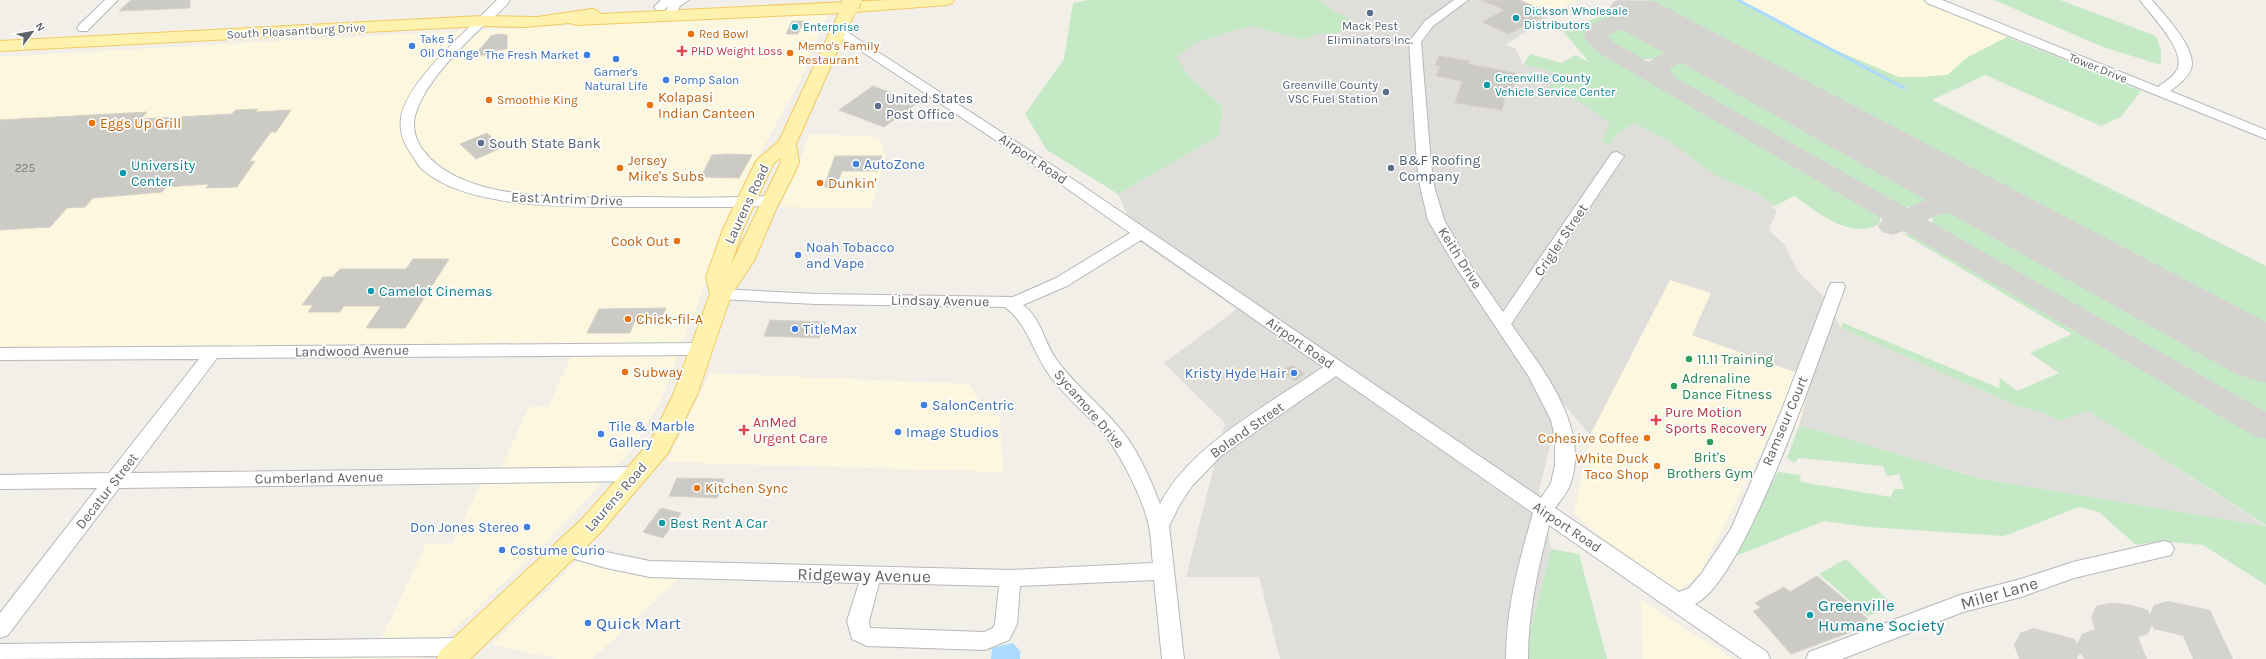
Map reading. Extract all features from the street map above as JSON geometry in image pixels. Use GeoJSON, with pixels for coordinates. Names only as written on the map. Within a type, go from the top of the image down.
{"type":"FeatureCollection","features":[{"type":"Feature","properties":{"kind":"main road"},"geometry":{"type":"LineString","coordinates":[[482,21],[513,16],[572,12],[592,14],[642,9],[672,4],[775,0]]}},
{"type":"Feature","properties":{"kind":"main road"},"geometry":{"type":"LineString","coordinates":[[672,4],[848,4],[870,0]]}},
{"type":"Feature","properties":{"kind":"main road"},"geometry":{"type":"LineString","coordinates":[[565,20],[591,21],[848,4],[946,0]]}},
{"type":"Feature","properties":{"kind":"main road","name":"Laurens Road"},"geometry":{"type":"LineString","coordinates":[[721,294],[716,277],[745,202],[765,161],[787,144],[838,30],[848,4]]}},
{"type":"Feature","properties":{"kind":"main road","name":"South Pleasantburg Drive"},"geometry":{"type":"LineString","coordinates":[[0,46],[482,21],[507,23],[565,20],[592,14]]}},
{"type":"Feature","properties":{"kind":"main road","name":"Laurens Road"},"geometry":{"type":"LineString","coordinates":[[457,653],[568,549],[617,498],[664,439],[685,395],[703,349],[721,294],[744,261],[770,201],[779,188],[790,162],[787,144]]}},
{"type":"Feature","properties":{"kind":"street"},"geometry":{"type":"LineString","coordinates":[[83,28],[112,0]]}},
{"type":"Feature","properties":{"kind":"street","name":"East Antrim Drive"},"geometry":{"type":"LineString","coordinates":[[504,0],[482,21],[425,84],[411,107],[408,118],[409,137],[414,151],[421,161],[439,175],[468,188],[521,199],[552,201],[770,201]]}},
{"type":"Feature","properties":{"kind":"street","name":"Keith Drive"},"geometry":{"type":"LineString","coordinates":[[1462,0],[1436,17],[1420,33],[1415,42],[1427,186],[1436,220],[1462,264],[1503,322],[1549,395],[1560,420],[1564,437],[1565,465],[1562,478],[1543,511],[1524,583],[1517,635],[1517,659]]}},
{"type":"Feature","properties":{"kind":"street","name":"Tower Drive"},"geometry":{"type":"LineString","coordinates":[[1931,0],[2163,90],[2266,128]]}},
{"type":"Feature","properties":{"kind":"street","name":"Tower Drive"},"geometry":{"type":"LineString","coordinates":[[1947,0],[2163,90],[2266,135]]}},
{"type":"Feature","properties":{"kind":"street"},"geometry":{"type":"LineString","coordinates":[[2146,0],[2181,46],[2185,54],[2186,65],[2184,73],[2163,90]]}},
{"type":"Feature","properties":{"kind":"street","name":"Airport Road"},"geometry":{"type":"LineString","coordinates":[[838,30],[977,120],[1759,659]]}},
{"type":"Feature","properties":{"kind":"street","name":"Crigler Street"},"geometry":{"type":"LineString","coordinates":[[1503,322],[1524,295],[1617,156]]}},
{"type":"Feature","properties":{"kind":"street","name":"Lindsay Avenue"},"geometry":{"type":"LineString","coordinates":[[721,294],[822,299],[1009,302],[1033,296],[1141,233]]}},
{"type":"Feature","properties":{"kind":"street","name":"Ramseur Court"},"geometry":{"type":"LineString","coordinates":[[1678,602],[1696,594],[1725,557],[1738,534],[1790,412],[1837,287]]}},
{"type":"Feature","properties":{"kind":"street","name":"Sycamore Drive"},"geometry":{"type":"LineString","coordinates":[[1031,325],[1033,296]]}},
{"type":"Feature","properties":{"kind":"street","name":"Sycamore Drive"},"geometry":{"type":"LineString","coordinates":[[1009,302],[1021,311],[1031,325],[1047,359],[1057,373],[1098,415],[1127,452],[1136,467],[1159,526],[1173,659]]}},
{"type":"Feature","properties":{"kind":"street","name":"Landwood Avenue"},"geometry":{"type":"LineString","coordinates":[[0,354],[703,349]]}},
{"type":"Feature","properties":{"kind":"street","name":"Decatur Street"},"geometry":{"type":"LineString","coordinates":[[0,629],[213,352]]}},
{"type":"Feature","properties":{"kind":"street","name":"Boland Street"},"geometry":{"type":"LineString","coordinates":[[1159,526],[1172,500],[1185,481],[1216,450],[1335,368]]}},
{"type":"Feature","properties":{"kind":"street","name":"Cumberland Avenue"},"geometry":{"type":"LineString","coordinates":[[0,482],[637,474]]}},
{"type":"Feature","properties":{"kind":"street","name":"Ridgeway Avenue"},"geometry":{"type":"LineString","coordinates":[[568,549],[606,560],[650,569],[871,576],[1010,578],[1164,571]]}},
{"type":"Feature","properties":{"kind":"street","name":"Miler Lane"},"geometry":{"type":"LineString","coordinates":[[1816,659],[1960,604],[2021,588],[2073,570],[2164,549]]}},
{"type":"Feature","properties":{"kind":"street"},"geometry":{"type":"LineString","coordinates":[[871,576],[858,621],[860,633],[867,637],[985,641],[1001,634],[1006,624],[1010,578]]}},
{"type":"Feature","properties":{"kind":"street"},"geometry":{"type":"LineString","coordinates":[[0,653],[457,653]]}},
{"type":"Feature","properties":{"kind":"shaded area"},"geometry":{"type":"Polygon","coordinates":[[[1320,0],[1521,0],[1553,13],[1506,45],[1515,48],[1523,65],[1541,68],[1557,74],[1546,92],[1559,93],[1585,104],[1611,124],[1602,140],[1609,145],[1616,135],[1634,123],[1670,142],[1716,176],[1755,192],[1775,206],[1771,207],[1777,210],[1769,230],[1785,245],[1798,272],[1824,297],[1841,328],[2017,406],[2041,412],[2059,421],[2088,411],[2266,526],[1983,479],[1818,430],[1799,426],[1811,378],[1692,335],[1711,293],[1670,280],[1590,435],[1561,401],[1539,491],[1551,549],[1523,659],[1280,659],[1259,577],[1186,577],[1225,423],[1164,363],[1237,309],[1139,241],[1118,194],[1219,136],[1223,107],[1189,76],[1175,57],[1198,42],[1250,26],[1304,40],[1318,34],[1338,33],[1349,18],[1334,11],[1320,0]]]}},
{"type":"Feature","properties":{"kind":"shaded area"},"geometry":{"type":"Polygon","coordinates":[[[1521,0],[1576,0],[1553,13],[1521,0]]]}},
{"type":"Feature","properties":{"kind":"shaded area"},"geometry":{"type":"Polygon","coordinates":[[[1741,0],[1919,0],[2007,37],[1968,57],[1947,75],[1899,77],[1826,46],[1784,25],[1741,0]]]}},
{"type":"Feature","properties":{"kind":"shaded area"},"geometry":{"type":"Polygon","coordinates":[[[828,13],[799,83],[748,175],[736,201],[728,228],[680,347],[672,374],[659,404],[633,448],[551,538],[423,659],[258,659],[263,649],[379,644],[426,544],[452,544],[487,470],[500,470],[529,407],[548,407],[575,348],[0,351],[0,57],[364,36],[828,13]]]}},
{"type":"Feature","properties":{"kind":"shaded area"},"geometry":{"type":"Polygon","coordinates":[[[810,134],[878,137],[886,156],[871,208],[780,207],[810,134]]]}},
{"type":"Feature","properties":{"kind":"shaded area"},"geometry":{"type":"Polygon","coordinates":[[[1670,280],[1711,293],[1692,335],[1811,378],[1799,426],[1773,428],[1698,577],[1678,590],[1657,583],[1574,514],[1590,435],[1670,280]]]}},
{"type":"Feature","properties":{"kind":"shaded area"},"geometry":{"type":"Polygon","coordinates":[[[710,373],[969,384],[985,410],[1000,418],[1003,472],[667,462],[710,373]]]}},
{"type":"Feature","properties":{"kind":"shaded area"},"geometry":{"type":"Polygon","coordinates":[[[578,561],[681,577],[592,659],[558,659],[492,644],[578,561]]]}},
{"type":"Feature","properties":{"kind":"shaded area"},"geometry":{"type":"Polygon","coordinates":[[[1641,600],[1725,654],[1732,659],[1643,659],[1641,600]]]}},
{"type":"Feature","properties":{"kind":"green space"},"geometry":{"type":"Polygon","coordinates":[[[1088,0],[1320,0],[1334,11],[1349,18],[1347,26],[1338,33],[1318,34],[1304,40],[1250,26],[1198,42],[1176,57],[1189,76],[1223,107],[1219,136],[1118,194],[1047,150],[1025,114],[1064,59],[1073,3],[1088,0]]]}},
{"type":"Feature","properties":{"kind":"green space"},"geometry":{"type":"Polygon","coordinates":[[[1647,0],[1741,0],[1784,25],[1826,46],[1899,77],[1947,75],[1968,57],[2007,37],[2141,91],[2121,117],[2101,126],[1985,75],[1932,100],[2266,266],[2266,329],[1654,5],[1593,27],[1588,32],[1587,37],[1592,44],[1876,208],[1881,215],[1879,224],[1868,228],[1857,229],[1845,227],[1823,216],[1794,196],[1775,206],[1755,192],[1716,176],[1670,142],[1634,123],[1616,135],[1609,145],[1602,141],[1610,124],[1588,107],[1572,99],[1555,93],[1546,92],[1557,74],[1541,68],[1523,65],[1530,54],[1562,63],[1575,55],[1589,62],[1562,30],[1647,0]]]}},
{"type":"Feature","properties":{"kind":"green space"},"geometry":{"type":"Polygon","coordinates":[[[1994,0],[2060,0],[2156,36],[2161,51],[2161,65],[2103,47],[1994,0]]]}},
{"type":"Feature","properties":{"kind":"green space"},"geometry":{"type":"Polygon","coordinates":[[[1626,26],[1672,52],[1655,59],[1646,59],[1636,58],[1617,50],[1605,37],[1609,31],[1626,26]]]}},
{"type":"Feature","properties":{"kind":"green space"},"geometry":{"type":"Polygon","coordinates":[[[1687,60],[1927,192],[1926,202],[1909,207],[1892,204],[1881,199],[1667,76],[1666,68],[1687,60]]]}},
{"type":"Feature","properties":{"kind":"green space"},"geometry":{"type":"Polygon","coordinates":[[[1959,210],[2266,380],[2266,419],[1943,235],[1931,225],[1934,216],[1945,212],[1959,210]]]}},
{"type":"Feature","properties":{"kind":"green space"},"geometry":{"type":"Polygon","coordinates":[[[1902,233],[1916,235],[2266,436],[2266,525],[2088,411],[2059,421],[2041,412],[2017,406],[1841,328],[1843,323],[1999,388],[2000,378],[2017,391],[2059,373],[2030,353],[2072,334],[1902,233]]]}},
{"type":"Feature","properties":{"kind":"green space"},"geometry":{"type":"Polygon","coordinates":[[[1799,426],[1818,430],[1982,479],[2266,526],[2266,585],[2203,545],[2162,541],[2136,545],[2099,512],[2079,507],[2004,536],[1868,527],[1824,521],[1731,558],[1778,472],[1800,475],[1801,482],[1891,497],[1894,489],[1904,489],[1899,474],[1887,476],[1883,466],[1799,458],[1794,463],[1787,458],[1799,426]]]}},
{"type":"Feature","properties":{"kind":"green space"},"geometry":{"type":"Polygon","coordinates":[[[1551,549],[1579,554],[1607,659],[1523,659],[1551,549]]]}},
{"type":"Feature","properties":{"kind":"green space"},"geometry":{"type":"Polygon","coordinates":[[[1846,559],[1894,606],[1868,616],[1819,574],[1846,559]]]}},
{"type":"Feature","properties":{"kind":"water"},"geometry":{"type":"Polygon","coordinates":[[[1013,643],[1020,651],[1020,659],[991,659],[992,648],[1013,643]]]}},
{"type":"Feature","properties":{"kind":"building"},"geometry":{"type":"Polygon","coordinates":[[[131,0],[190,0],[190,8],[119,11],[131,0]]]}},
{"type":"Feature","properties":{"kind":"building","name":"Dickson Wholesale Distributors"},"geometry":{"type":"Polygon","coordinates":[[[1481,0],[1519,0],[1549,13],[1509,34],[1482,22],[1505,10],[1481,0]]]}},
{"type":"Feature","properties":{"kind":"building","name":"Enterprise"},"geometry":{"type":"Polygon","coordinates":[[[792,21],[804,21],[798,34],[786,34],[792,21]]]}},
{"type":"Feature","properties":{"kind":"building"},"geometry":{"type":"Polygon","coordinates":[[[498,34],[507,35],[507,49],[497,50],[488,55],[475,55],[491,36],[498,34]]]}},
{"type":"Feature","properties":{"kind":"building","name":"Greenville County Vehicle Service Center"},"geometry":{"type":"Polygon","coordinates":[[[1439,56],[1469,61],[1468,64],[1516,73],[1512,90],[1507,89],[1502,110],[1455,103],[1462,81],[1436,76],[1440,66],[1435,65],[1439,56]]]}},
{"type":"Feature","properties":{"kind":"building","name":"United States Post Office"},"geometry":{"type":"Polygon","coordinates":[[[873,86],[917,103],[884,127],[839,110],[873,86]]]}},
{"type":"Feature","properties":{"kind":"building","name":"University Center"},"geometry":{"type":"Polygon","coordinates":[[[258,109],[255,112],[291,110],[276,132],[271,132],[249,162],[255,161],[237,187],[206,188],[209,184],[166,187],[162,192],[93,198],[85,207],[67,208],[50,227],[0,230],[0,120],[147,112],[141,119],[232,114],[235,110],[258,109]]]}},
{"type":"Feature","properties":{"kind":"building","name":"South State Bank"},"geometry":{"type":"Polygon","coordinates":[[[487,133],[503,147],[476,159],[460,144],[487,133]]]}},
{"type":"Feature","properties":{"kind":"building"},"geometry":{"type":"Polygon","coordinates":[[[712,155],[752,155],[739,178],[701,177],[712,155]]]}},
{"type":"Feature","properties":{"kind":"building","name":"AutoZone"},"geometry":{"type":"Polygon","coordinates":[[[835,156],[882,156],[878,171],[842,171],[836,187],[824,187],[835,156]]]}},
{"type":"Feature","properties":{"kind":"building","name":"Camelot Cinemas"},"geometry":{"type":"Polygon","coordinates":[[[413,259],[449,259],[405,328],[366,328],[381,306],[344,306],[340,312],[308,312],[313,305],[302,305],[323,277],[333,277],[340,269],[406,269],[413,259]]]}},
{"type":"Feature","properties":{"kind":"building","name":"Chick-fil-A"},"geometry":{"type":"Polygon","coordinates":[[[666,308],[660,321],[634,322],[630,333],[587,333],[599,309],[666,308]]]}},
{"type":"Feature","properties":{"kind":"building","name":"TitleMax"},"geometry":{"type":"Polygon","coordinates":[[[770,320],[825,322],[819,338],[764,336],[770,320]]]}},
{"type":"Feature","properties":{"kind":"building","name":"Kristy Hyde Hair"},"geometry":{"type":"Polygon","coordinates":[[[1292,365],[1305,374],[1295,381],[1282,371],[1292,365]]]}},
{"type":"Feature","properties":{"kind":"building","name":"Kitchen Sync"},"geometry":{"type":"Polygon","coordinates":[[[677,478],[724,479],[717,498],[669,496],[677,478]]]}},
{"type":"Feature","properties":{"kind":"building","name":"Best Rent A Car"},"geometry":{"type":"Polygon","coordinates":[[[661,508],[681,513],[663,538],[643,532],[661,508]]]}},
{"type":"Feature","properties":{"kind":"building","name":"Greenville Humane Society"},"geometry":{"type":"Polygon","coordinates":[[[1817,576],[1868,619],[1855,626],[1859,629],[1791,654],[1753,611],[1761,608],[1755,603],[1784,587],[1790,592],[1817,576]]]}},
{"type":"Feature","properties":{"kind":"waterway"},"geometry":{"type":"LineString","coordinates":[[1738,0],[1904,88]]}},
{"type":"Feature","properties":{"kind":"taxiway"},"geometry":{"type":"LineString","coordinates":[[1659,26],[1644,22],[1618,23],[1603,28],[1597,33],[1596,38],[1605,47],[1668,83]]}},
{"type":"Feature","properties":{"kind":"taxiway"},"geometry":{"type":"LineString","coordinates":[[1668,83],[1659,75],[1657,67],[1672,58],[1690,55],[1708,57],[1724,62]]}},
{"type":"Feature","properties":{"kind":"taxiway"},"geometry":{"type":"LineString","coordinates":[[1668,83],[1905,220]]}},
{"type":"Feature","properties":{"kind":"taxiway"},"geometry":{"type":"LineString","coordinates":[[1936,177],[1946,185],[1950,198],[1943,204]]}},
{"type":"Feature","properties":{"kind":"taxiway"},"geometry":{"type":"LineString","coordinates":[[1905,220],[1932,208],[1956,202],[1969,202],[1983,205],[1998,211]]}},
{"type":"Feature","properties":{"kind":"taxiway"},"geometry":{"type":"LineString","coordinates":[[1892,226],[1905,220]]}},
{"type":"Feature","properties":{"kind":"taxiway"},"geometry":{"type":"LineString","coordinates":[[1905,220],[2266,427]]}},
{"type":"Feature","properties":{"kind":"taxiway"},"geometry":{"type":"LineString","coordinates":[[2168,617],[2196,622],[2213,659]]}},
{"type":"Feature","properties":{"kind":"taxiway"},"geometry":{"type":"LineString","coordinates":[[2124,651],[2110,618],[2134,622]]}},
{"type":"Feature","properties":{"kind":"taxiway"},"geometry":{"type":"LineString","coordinates":[[2039,659],[2034,645],[2061,651]]}},
{"type":"Feature","properties":{"kind":"taxiway"},"geometry":{"type":"LineString","coordinates":[[2096,646],[2124,651]]}},
{"type":"Feature","properties":{"kind":"taxiway"},"geometry":{"type":"LineString","coordinates":[[2124,651],[2127,659]]}},
{"type":"Feature","properties":{"kind":"runway"},"geometry":{"type":"LineString","coordinates":[[1634,13],[2266,356]]}},
{"type":"Feature","properties":{"kind":"place","name":"Mack Pest Eliminators Inc."},"geometry":{"type":"Point","coordinates":[1370,13]}},
{"type":"Feature","properties":{"kind":"place","name":"Dickson Wholesale Distributors"},"geometry":{"type":"Point","coordinates":[1516,18]}},
{"type":"Feature","properties":{"kind":"place","name":"Enterprise"},"geometry":{"type":"Point","coordinates":[795,27]}},
{"type":"Feature","properties":{"kind":"place","name":"Red Bowl"},"geometry":{"type":"Point","coordinates":[691,34]}},
{"type":"Feature","properties":{"kind":"place","name":"Take 5 Oil Change"},"geometry":{"type":"Point","coordinates":[412,46]}},
{"type":"Feature","properties":{"kind":"place","name":"PHD Weight Loss"},"geometry":{"type":"Point","coordinates":[682,51]}},
{"type":"Feature","properties":{"kind":"place","name":"Memo's Family Restaurant"},"geometry":{"type":"Point","coordinates":[790,53]}},
{"type":"Feature","properties":{"kind":"place","name":"The Fresh Market"},"geometry":{"type":"Point","coordinates":[587,55]}},
{"type":"Feature","properties":{"kind":"place","name":"Garner's Natural Life"},"geometry":{"type":"Point","coordinates":[616,59]}},
{"type":"Feature","properties":{"kind":"place","name":"Pomp Salon"},"geometry":{"type":"Point","coordinates":[666,80]}},
{"type":"Feature","properties":{"kind":"place","name":"Greenville County Vehicle Service Center"},"geometry":{"type":"Point","coordinates":[1487,85]}},
{"type":"Feature","properties":{"kind":"place","name":"Greenville County VSC Fuel Station"},"geometry":{"type":"Point","coordinates":[1386,92]}},
{"type":"Feature","properties":{"kind":"place","name":"Smoothie King"},"geometry":{"type":"Point","coordinates":[489,100]}},
{"type":"Feature","properties":{"kind":"place","name":"Kolapasi Indian Canteen"},"geometry":{"type":"Point","coordinates":[650,105]}},
{"type":"Feature","properties":{"kind":"place","name":"United States Post Office"},"geometry":{"type":"Point","coordinates":[878,106]}},
{"type":"Feature","properties":{"kind":"place","name":"Eggs Up Grill"},"geometry":{"type":"Point","coordinates":[92,123]}},
{"type":"Feature","properties":{"kind":"place","name":"South State Bank"},"geometry":{"type":"Point","coordinates":[481,143]}},
{"type":"Feature","properties":{"kind":"place","name":"AutoZone"},"geometry":{"type":"Point","coordinates":[856,164]}},
{"type":"Feature","properties":{"kind":"place","name":"Jersey Mike's Subs"},"geometry":{"type":"Point","coordinates":[620,168]}},
{"type":"Feature","properties":{"kind":"place","name":"B&F Roofing Company"},"geometry":{"type":"Point","coordinates":[1391,168]}},
{"type":"Feature","properties":{"kind":"place","name":"University Center"},"geometry":{"type":"Point","coordinates":[123,173]}},
{"type":"Feature","properties":{"kind":"place","name":"Dunkin'"},"geometry":{"type":"Point","coordinates":[820,183]}},
{"type":"Feature","properties":{"kind":"place","name":"Cook Out"},"geometry":{"type":"Point","coordinates":[677,241]}},
{"type":"Feature","properties":{"kind":"place","name":"Noah Tobacco and Vape"},"geometry":{"type":"Point","coordinates":[798,255]}},
{"type":"Feature","properties":{"kind":"place","name":"Camelot Cinemas"},"geometry":{"type":"Point","coordinates":[371,291]}},
{"type":"Feature","properties":{"kind":"place","name":"Chick-fil-A"},"geometry":{"type":"Point","coordinates":[628,319]}},
{"type":"Feature","properties":{"kind":"place","name":"TitleMax"},"geometry":{"type":"Point","coordinates":[795,329]}},
{"type":"Feature","properties":{"kind":"place","name":"11.11 Training"},"geometry":{"type":"Point","coordinates":[1689,359]}},
{"type":"Feature","properties":{"kind":"place","name":"Subway"},"geometry":{"type":"Point","coordinates":[625,372]}},
{"type":"Feature","properties":{"kind":"place","name":"Kristy Hyde Hair"},"geometry":{"type":"Point","coordinates":[1294,373]}},
{"type":"Feature","properties":{"kind":"place","name":"Adrenaline Dance Fitness"},"geometry":{"type":"Point","coordinates":[1674,386]}},
{"type":"Feature","properties":{"kind":"place","name":"SalonCentric"},"geometry":{"type":"Point","coordinates":[924,405]}},
{"type":"Feature","properties":{"kind":"place","name":"Pure Motion Sports Recovery"},"geometry":{"type":"Point","coordinates":[1656,420]}},
{"type":"Feature","properties":{"kind":"place","name":"AnMed Urgent Care"},"geometry":{"type":"Point","coordinates":[744,430]}},
{"type":"Feature","properties":{"kind":"place","name":"Image Studios"},"geometry":{"type":"Point","coordinates":[898,432]}},
{"type":"Feature","properties":{"kind":"place","name":"Tile & Marble Gallery"},"geometry":{"type":"Point","coordinates":[601,434]}},
{"type":"Feature","properties":{"kind":"place","name":"Cohesive Coffee"},"geometry":{"type":"Point","coordinates":[1647,438]}},
{"type":"Feature","properties":{"kind":"place","name":"Brit's Brothers Gym"},"geometry":{"type":"Point","coordinates":[1710,442]}},
{"type":"Feature","properties":{"kind":"place","name":"White Duck Taco Shop"},"geometry":{"type":"Point","coordinates":[1657,466]}},
{"type":"Feature","properties":{"kind":"place","name":"Kitchen Sync"},"geometry":{"type":"Point","coordinates":[697,488]}},
{"type":"Feature","properties":{"kind":"place","name":"Best Rent A Car"},"geometry":{"type":"Point","coordinates":[662,523]}},
{"type":"Feature","properties":{"kind":"place","name":"Don Jones Stereo"},"geometry":{"type":"Point","coordinates":[527,527]}},
{"type":"Feature","properties":{"kind":"place","name":"Costume Curio"},"geometry":{"type":"Point","coordinates":[502,550]}},
{"type":"Feature","properties":{"kind":"place","name":"Greenville Humane Society"},"geometry":{"type":"Point","coordinates":[1810,615]}},
{"type":"Feature","properties":{"kind":"place","name":"Quick Mart"},"geometry":{"type":"Point","coordinates":[588,623]}}]}
